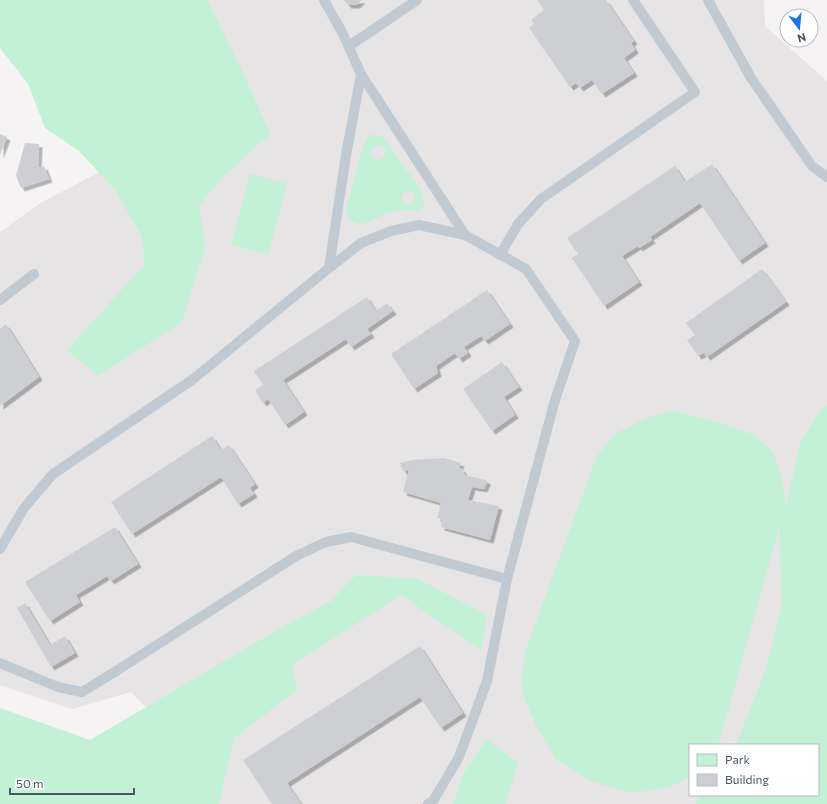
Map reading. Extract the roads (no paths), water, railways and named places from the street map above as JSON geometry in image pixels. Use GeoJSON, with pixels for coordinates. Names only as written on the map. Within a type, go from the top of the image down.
{"type":"FeatureCollection","features":[{"type":"Feature","properties":{"kind":"lane"},"geometry":{"type":"LineString","coordinates":[[324,0],[349,46],[361,74],[465,235]]}},
{"type":"Feature","properties":{"kind":"lane"},"geometry":{"type":"LineString","coordinates":[[349,46],[416,0]]}},
{"type":"Feature","properties":{"kind":"lane"},"geometry":{"type":"LineString","coordinates":[[500,255],[518,224],[541,199],[695,92],[633,0]]}},
{"type":"Feature","properties":{"kind":"lane"},"geometry":{"type":"LineString","coordinates":[[708,0],[751,78],[812,166],[827,176]]}},
{"type":"Feature","properties":{"kind":"lane"},"geometry":{"type":"LineString","coordinates":[[329,268],[346,155],[361,74]]}},
{"type":"Feature","properties":{"kind":"lane"},"geometry":{"type":"LineString","coordinates":[[0,549],[24,508],[53,474],[192,380],[361,243],[391,231],[419,225],[465,235],[526,269],[575,341],[556,400],[507,579],[487,681],[459,757],[431,803]]}},
{"type":"Feature","properties":{"kind":"lane"},"geometry":{"type":"LineString","coordinates":[[0,300],[34,274]]}},
{"type":"Feature","properties":{"kind":"lane"},"geometry":{"type":"LineString","coordinates":[[0,663],[58,688],[82,692],[296,556],[326,542],[351,537],[507,579]]}}]}
